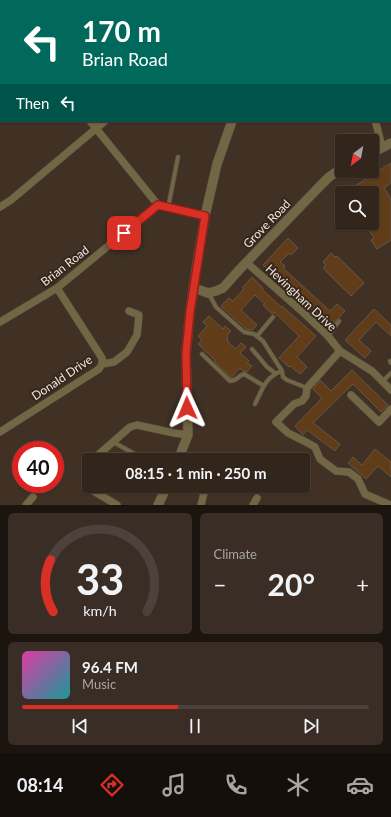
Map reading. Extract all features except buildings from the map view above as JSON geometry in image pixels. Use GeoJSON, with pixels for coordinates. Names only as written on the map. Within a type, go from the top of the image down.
{"type":"FeatureCollection","features":[{"type":"Feature","properties":{"kind":"street"},"geometry":{"type":"LineString","coordinates":[[91,122],[158,205],[205,216]]}},
{"type":"Feature","properties":{"kind":"street"},"geometry":{"type":"LineString","coordinates":[[0,207],[11,200],[104,122]]}},
{"type":"Feature","properties":{"kind":"street"},"geometry":{"type":"LineString","coordinates":[[181,453],[188,435],[186,353],[205,216],[217,164],[232,122]]}},
{"type":"Feature","properties":{"kind":"street"},"geometry":{"type":"LineString","coordinates":[[375,122],[387,145]]}},
{"type":"Feature","properties":{"kind":"street","name":"Grove Road"},"geometry":{"type":"LineString","coordinates":[[208,293],[223,288],[246,262],[296,216],[320,186],[335,173]]}},
{"type":"Feature","properties":{"kind":"street","name":"Brian Road"},"geometry":{"type":"LineString","coordinates":[[0,322],[57,288],[158,205]]}},
{"type":"Feature","properties":{"kind":"street","name":"Hevingham Drive"},"geometry":{"type":"LineString","coordinates":[[246,262],[306,315],[328,336],[340,351],[372,371],[391,390]]}},
{"type":"Feature","properties":{"kind":"street","name":"Donald Drive"},"geometry":{"type":"LineString","coordinates":[[0,432],[99,369],[102,364],[102,358],[57,288]]}},
{"type":"Feature","properties":{"kind":"street"},"geometry":{"type":"LineString","coordinates":[[194,288],[208,293]]}},
{"type":"Feature","properties":{"kind":"street"},"geometry":{"type":"LineString","coordinates":[[102,364],[114,362],[127,352],[137,335],[139,315],[129,311]]}},
{"type":"Feature","properties":{"kind":"street"},"geometry":{"type":"LineString","coordinates":[[340,351],[307,388],[306,396],[302,401],[294,404],[276,422],[288,433],[315,448],[320,459],[336,471],[350,472],[358,479],[365,494],[390,505]]}},
{"type":"Feature","properties":{"kind":"street"},"geometry":{"type":"LineString","coordinates":[[351,395],[379,422],[391,410]]}},
{"type":"Feature","properties":{"kind":"street"},"geometry":{"type":"LineString","coordinates":[[100,453],[130,427],[137,425],[188,435]]}},
{"type":"Feature","properties":{"kind":"street"},"geometry":{"type":"LineString","coordinates":[[97,493],[118,505]]}},
{"type":"Feature","properties":{"kind":"street"},"geometry":{"type":"LineString","coordinates":[[158,505],[164,493]]}},
{"type":"Feature","properties":{"kind":"street"},"geometry":{"type":"LineString","coordinates":[[201,505],[204,493]]}},
{"type":"Feature","properties":{"kind":"street"},"geometry":{"type":"LineString","coordinates":[[26,505],[33,497]]}},
{"type":"Feature","properties":{"kind":"lane"},"geometry":{"type":"LineString","coordinates":[[168,208],[178,157]]}},
{"type":"Feature","properties":{"kind":"lane"},"geometry":{"type":"LineString","coordinates":[[208,293],[216,307],[237,326],[244,332],[254,334],[264,341],[282,371],[283,377],[307,388]]}},
{"type":"Feature","properties":{"kind":"lane"},"geometry":{"type":"LineString","coordinates":[[257,336],[273,317]]}},
{"type":"Feature","properties":{"kind":"lane"},"geometry":{"type":"LineString","coordinates":[[328,336],[339,321]]}},
{"type":"Feature","properties":{"kind":"lane"},"geometry":{"type":"LineString","coordinates":[[252,349],[267,367],[275,373]]}},
{"type":"Feature","properties":{"kind":"lane"},"geometry":{"type":"LineString","coordinates":[[202,354],[230,381],[236,380],[244,374],[264,386]]}},
{"type":"Feature","properties":{"kind":"lane"},"geometry":{"type":"LineString","coordinates":[[255,404],[269,378],[275,373],[282,371]]}},
{"type":"Feature","properties":{"kind":"lane"},"geometry":{"type":"LineString","coordinates":[[383,381],[391,373]]}},
{"type":"Feature","properties":{"kind":"lane"},"geometry":{"type":"LineString","coordinates":[[113,442],[133,453]]}},
{"type":"Feature","properties":{"kind":"route"},"geometry":{"type":"LineString","coordinates":[[124,233],[158,205],[205,216],[190,312],[186,353],[187,408]]}}]}
